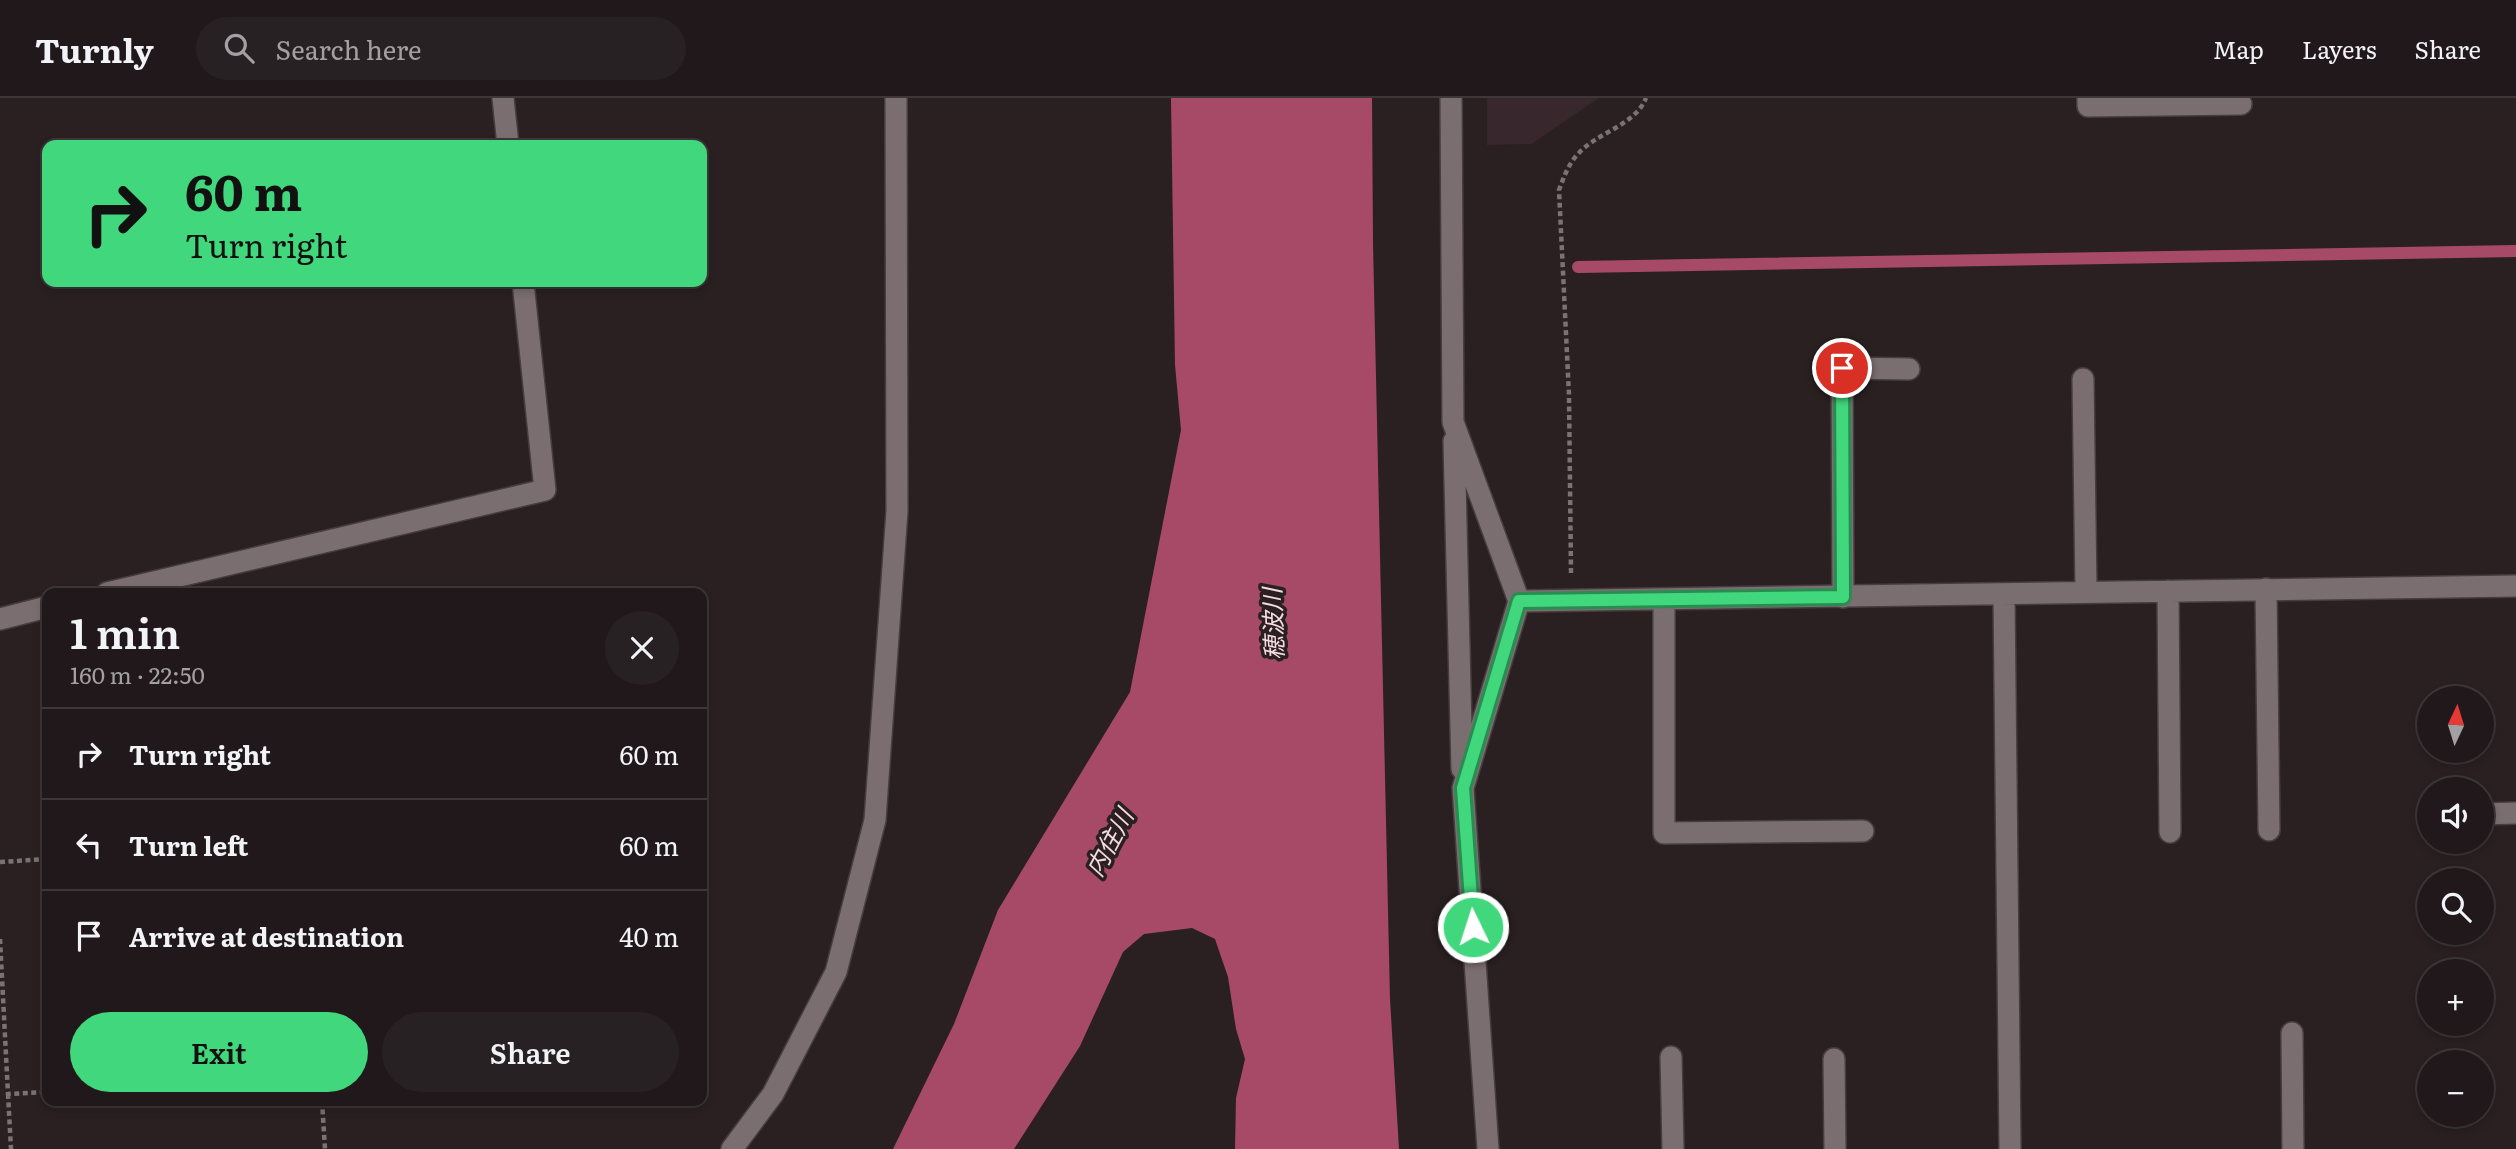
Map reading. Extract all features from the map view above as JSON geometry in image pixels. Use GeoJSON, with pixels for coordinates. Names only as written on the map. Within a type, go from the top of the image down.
{"type":"FeatureCollection","features":[{"type":"Feature","properties":{"kind":"street"},"geometry":{"type":"LineString","coordinates":[[503,98],[507,140]]}},
{"type":"Feature","properties":{"kind":"street"},"geometry":{"type":"LineString","coordinates":[[732,1149],[773,1094],[836,972],[875,820],[897,511],[896,98]]}},
{"type":"Feature","properties":{"kind":"street"},"geometry":{"type":"LineString","coordinates":[[1451,98],[1453,422],[1463,788],[1488,1149]]}},
{"type":"Feature","properties":{"kind":"street"},"geometry":{"type":"LineString","coordinates":[[2088,98],[2088,106],[2241,104]]}},
{"type":"Feature","properties":{"kind":"street"},"geometry":{"type":"LineString","coordinates":[[128,588],[545,490],[524,287]]}},
{"type":"Feature","properties":{"kind":"street"},"geometry":{"type":"LineString","coordinates":[[1843,597],[1842,368],[1909,369]]}},
{"type":"Feature","properties":{"kind":"street"},"geometry":{"type":"LineString","coordinates":[[2083,379],[2086,591]]}},
{"type":"Feature","properties":{"kind":"street"},"geometry":{"type":"LineString","coordinates":[[1453,422],[1519,601],[1463,788]]}},
{"type":"Feature","properties":{"kind":"street"},"geometry":{"type":"LineString","coordinates":[[1519,601],[1664,601],[2086,591],[2516,586]]}},
{"type":"Feature","properties":{"kind":"street"},"geometry":{"type":"LineString","coordinates":[[2266,589],[2269,830]]}},
{"type":"Feature","properties":{"kind":"street"},"geometry":{"type":"LineString","coordinates":[[2168,591],[2170,832]]}},
{"type":"Feature","properties":{"kind":"street"},"geometry":{"type":"LineString","coordinates":[[2004,594],[2010,1149]]}},
{"type":"Feature","properties":{"kind":"street"},"geometry":{"type":"LineString","coordinates":[[1664,601],[1664,834],[1863,831]]}},
{"type":"Feature","properties":{"kind":"street"},"geometry":{"type":"LineString","coordinates":[[0,619],[42,608]]}},
{"type":"Feature","properties":{"kind":"street"},"geometry":{"type":"LineString","coordinates":[[2494,814],[2516,813]]}},
{"type":"Feature","properties":{"kind":"street"},"geometry":{"type":"LineString","coordinates":[[2292,1033],[2293,1149]]}},
{"type":"Feature","properties":{"kind":"street"},"geometry":{"type":"LineString","coordinates":[[1671,1057],[1673,1149]]}},
{"type":"Feature","properties":{"kind":"street"},"geometry":{"type":"LineString","coordinates":[[1834,1059],[1835,1149]]}},
{"type":"Feature","properties":{"kind":"path"},"geometry":{"type":"LineString","coordinates":[[1571,601],[1569,394],[1559,190],[1578,153],[1624,122],[1644,104],[1646,98]]}},
{"type":"Feature","properties":{"kind":"path"},"geometry":{"type":"LineString","coordinates":[[0,862],[42,859]]}},
{"type":"Feature","properties":{"kind":"path"},"geometry":{"type":"LineString","coordinates":[[0,939],[11,1149]]}},
{"type":"Feature","properties":{"kind":"path"},"geometry":{"type":"LineString","coordinates":[[8,1094],[42,1092]]}},
{"type":"Feature","properties":{"kind":"path"},"geometry":{"type":"LineString","coordinates":[[322,1106],[325,1149]]}},
{"type":"Feature","properties":{"kind":"shaded area"},"geometry":{"type":"Polygon","coordinates":[[[1487,98],[1599,98],[1531,144],[1487,145],[1487,98]]]}},
{"type":"Feature","properties":{"kind":"water"},"geometry":{"type":"Polygon","coordinates":[[[1171,98],[1372,98],[1390,999],[1399,1149],[1235,1149],[1236,1098],[1245,1059],[1236,1029],[1228,977],[1215,939],[1192,928],[1144,934],[1123,952],[1080,1046],[1014,1149],[893,1149],[954,1024],[998,910],[1130,692],[1181,430],[1175,365],[1171,98]]]}},
{"type":"Feature","properties":{"kind":"waterway"},"geometry":{"type":"LineString","coordinates":[[1578,267],[2516,251]]}},
{"type":"Feature","properties":{"kind":"route"},"geometry":{"type":"LineString","coordinates":[[1473,927],[1463,788],[1519,601],[1843,597],[1842,368]]}},
{"type":"Feature","properties":{"kind":"water label","name":"穂波川"},"geometry":{"type":"Point","coordinates":[1274,624]}},
{"type":"Feature","properties":{"kind":"water label","name":"内住川"},"geometry":{"type":"Point","coordinates":[1110,843]}}]}
